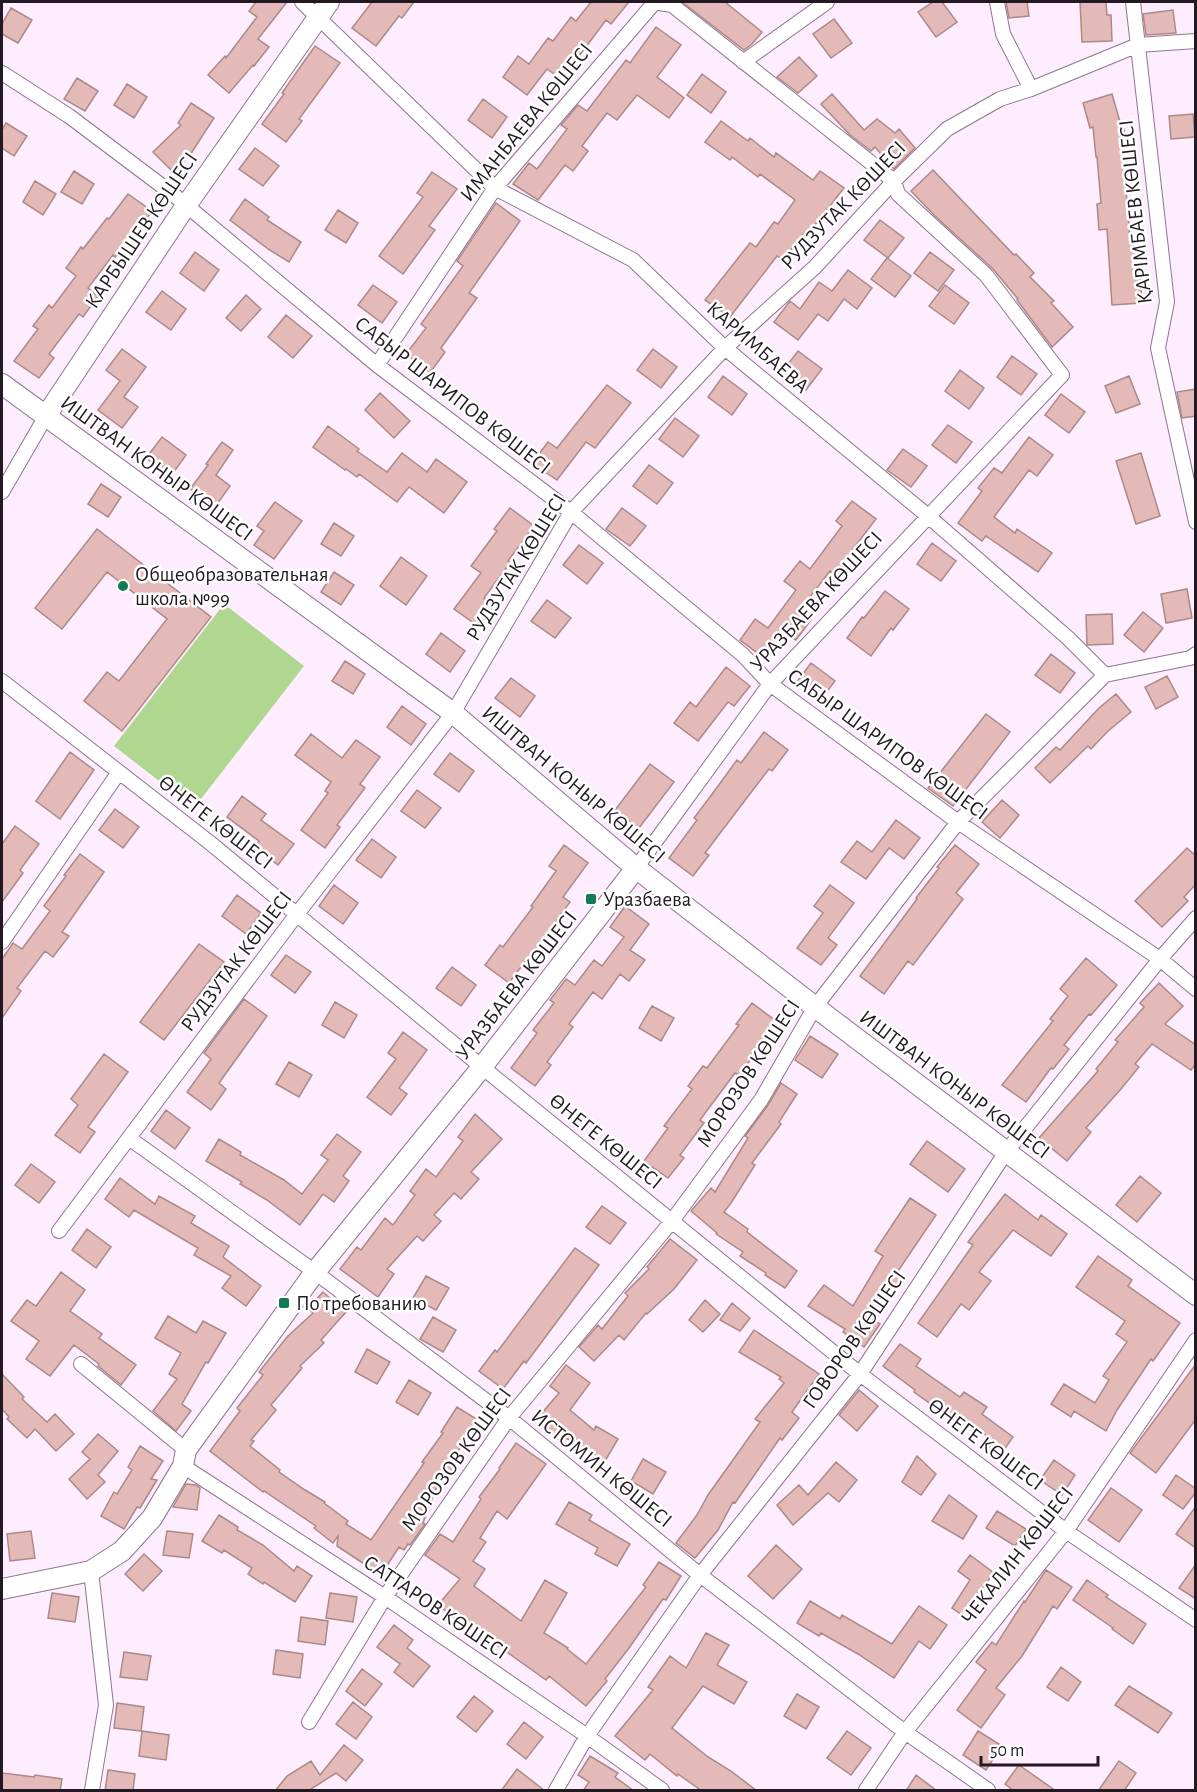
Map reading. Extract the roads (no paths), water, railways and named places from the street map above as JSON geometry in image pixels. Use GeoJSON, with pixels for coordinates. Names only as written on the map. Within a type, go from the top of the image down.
{"type":"FeatureCollection","features":[{"type":"Feature","properties":{"kind":"street","name":"КАРИМБАЕВА"},"geometry":{"type":"LineString","coordinates":[[302,2],[324,9],[495,188],[633,260],[725,348],[928,516],[1068,638],[1105,675]]}},
{"type":"Feature","properties":{"kind":"street"},"geometry":{"type":"LineString","coordinates":[[654,2],[672,5],[894,181]]}},
{"type":"Feature","properties":{"kind":"street","name":"ИМАНБАЕВА КӨШЕСІ"},"geometry":{"type":"LineString","coordinates":[[377,365],[495,188],[654,2]]}},
{"type":"Feature","properties":{"kind":"street"},"geometry":{"type":"LineString","coordinates":[[743,62],[827,2]]}},
{"type":"Feature","properties":{"kind":"street"},"geometry":{"type":"LineString","coordinates":[[998,2],[1003,34],[1031,88]]}},
{"type":"Feature","properties":{"kind":"street","name":"ҚАРІМБАЕВ КӨШЕСІ"},"geometry":{"type":"LineString","coordinates":[[1133,2],[1167,302],[1158,348],[1196,522]]}},
{"type":"Feature","properties":{"kind":"street","name":"КАРБЫШЕВ КӨШЕСІ"},"geometry":{"type":"LineString","coordinates":[[2,492],[45,416],[186,207],[324,9]]}},
{"type":"Feature","properties":{"kind":"street","name":"РУДЗУТАК КӨШЕСІ"},"geometry":{"type":"LineString","coordinates":[[59,1231],[297,914],[453,713],[571,512],[725,348],[815,267],[894,181],[947,129],[1000,99],[1138,45],[1196,41]]}},
{"type":"Feature","properties":{"kind":"street","name":"САБЫР ШАРИПОВ КӨШЕСІ"},"geometry":{"type":"LineString","coordinates":[[2,73],[69,117],[174,195],[377,365],[571,512],[743,656],[770,684],[958,822],[1160,959],[1196,988]]}},
{"type":"Feature","properties":{"kind":"street","name":"УРАЗБАЕВА КӨШЕСІ"},"geometry":{"type":"LineString","coordinates":[[2,1589],[92,1571],[122,1551],[152,1518],[184,1458],[315,1272],[482,1067],[636,868],[770,684],[1062,375],[986,275],[898,194],[894,181]]}},
{"type":"Feature","properties":{"kind":"street","name":"ИШТВАН КОНЫР КӨШЕСІ"},"geometry":{"type":"LineString","coordinates":[[2,384],[453,713],[636,868],[815,1007],[1196,1295]]}},
{"type":"Feature","properties":{"kind":"street"},"geometry":{"type":"LineString","coordinates":[[1105,675],[1194,660]]}},
{"type":"Feature","properties":{"kind":"street","name":"МОРОЗОВ КӨШЕСІ"},"geometry":{"type":"LineString","coordinates":[[309,1722],[385,1597],[509,1418],[672,1221],[761,1100],[815,1007],[958,822],[1105,675]]}},
{"type":"Feature","properties":{"kind":"street","name":"ӨНЕГЕ КӨШЕСІ"},"geometry":{"type":"LineString","coordinates":[[2,681],[209,842],[860,1374],[1066,1531],[1196,1620]]}},
{"type":"Feature","properties":{"kind":"street"},"geometry":{"type":"LineString","coordinates":[[2,942],[119,772]]}},
{"type":"Feature","properties":{"kind":"street","name":"ГОВОРОВ КӨШЕСІ"},"geometry":{"type":"LineString","coordinates":[[556,1791],[587,1736],[700,1575],[860,1374],[1006,1152],[1160,959],[1196,918]]}},
{"type":"Feature","properties":{"kind":"street","name":"ИСТОМИН КӨШЕСІ"},"geometry":{"type":"LineString","coordinates":[[129,1138],[315,1272],[509,1418],[700,1575],[905,1732],[988,1791]]}},
{"type":"Feature","properties":{"kind":"street","name":"ЧЕКАЛИН КӨШЕСІ"},"geometry":{"type":"LineString","coordinates":[[866,1791],[905,1732],[1066,1531],[1196,1340]]}},
{"type":"Feature","properties":{"kind":"street","name":"САТТАРОВ КӨШЕСІ"},"geometry":{"type":"LineString","coordinates":[[81,1364],[184,1458],[587,1736],[662,1791]]}},
{"type":"Feature","properties":{"kind":"street"},"geometry":{"type":"LineString","coordinates":[[92,1571],[106,1704],[92,1791]]}},
{"type":"Feature","properties":{"kind":"place","name":"Общеобразовательная школа №99"},"geometry":{"type":"Point","coordinates":[123,586]}},
{"type":"Feature","properties":{"kind":"place","name":"Уразбаева"},"geometry":{"type":"Point","coordinates":[591,899]}},
{"type":"Feature","properties":{"kind":"place","name":"По требованию"},"geometry":{"type":"Point","coordinates":[284,1303]}}]}
